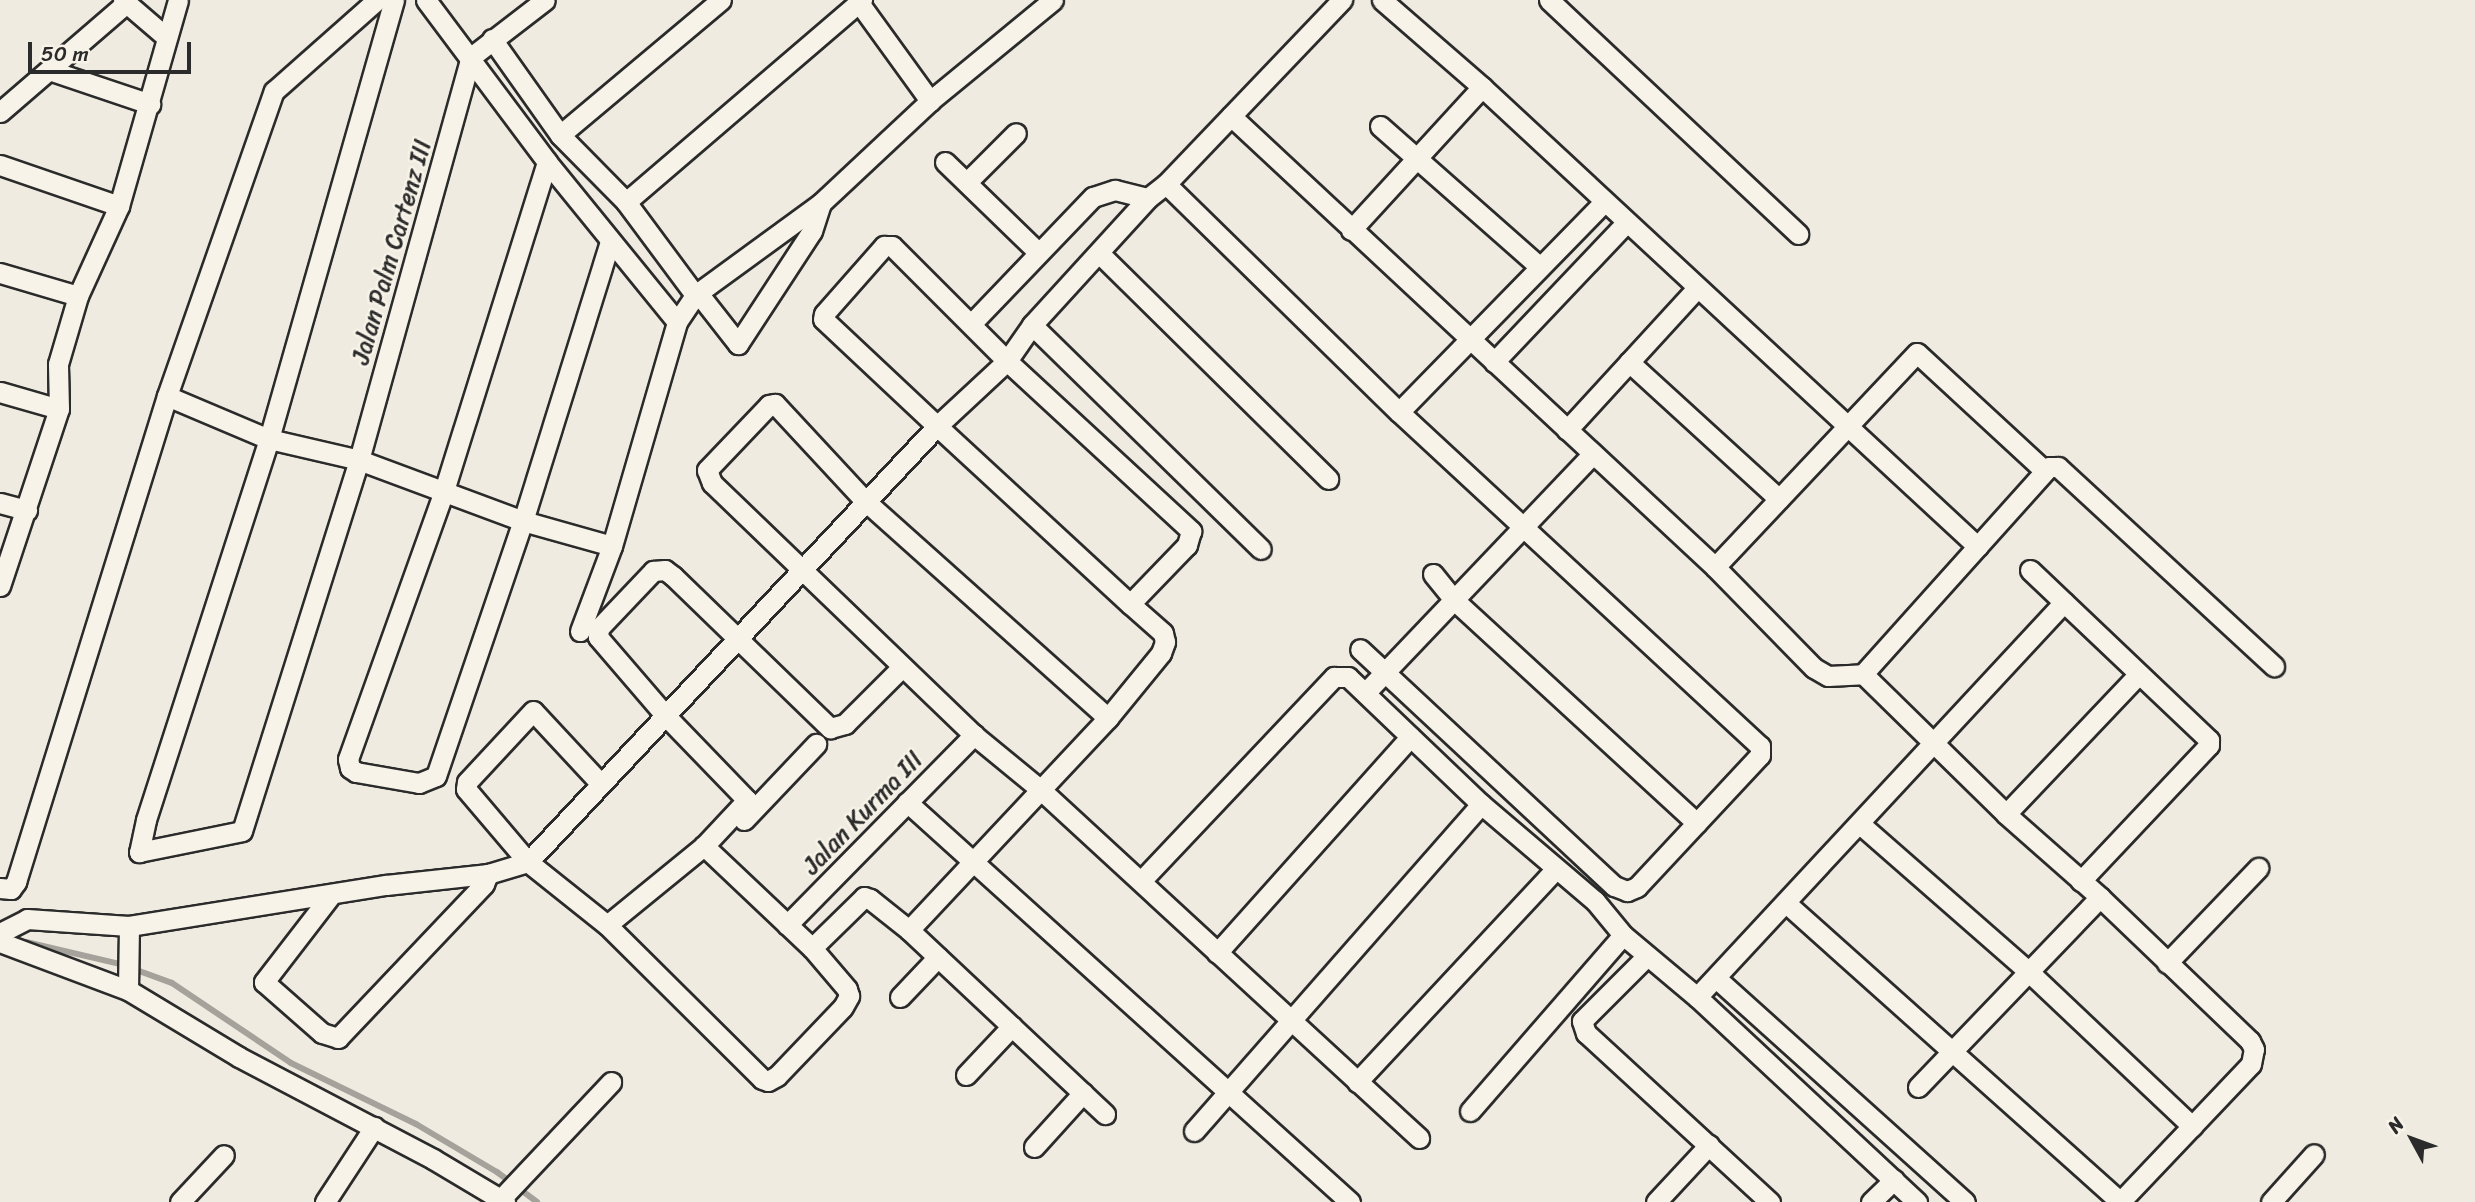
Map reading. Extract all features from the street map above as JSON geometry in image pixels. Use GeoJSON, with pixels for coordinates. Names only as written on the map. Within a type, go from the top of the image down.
{"type":"FeatureCollection","features":[{"type":"Feature","properties":{"kind":"street"},"geometry":{"type":"LineString","coordinates":[[0,586],[59,409],[58,364],[79,296],[118,206],[150,104],[178,0]]}},
{"type":"Feature","properties":{"kind":"street"},"geometry":{"type":"LineString","coordinates":[[0,888],[11,889],[16,882],[167,396],[274,91],[377,0]]}},
{"type":"Feature","properties":{"kind":"street"},"geometry":{"type":"LineString","coordinates":[[269,439],[394,0]]}},
{"type":"Feature","properties":{"kind":"street"},"geometry":{"type":"LineString","coordinates":[[426,0],[547,162],[677,322]]}},
{"type":"Feature","properties":{"kind":"street"},"geometry":{"type":"LineString","coordinates":[[471,57],[545,0]]}},
{"type":"Feature","properties":{"kind":"street"},"geometry":{"type":"LineString","coordinates":[[560,135],[721,0]]}},
{"type":"Feature","properties":{"kind":"street"},"geometry":{"type":"LineString","coordinates":[[580,631],[612,546],[677,322],[697,294],[821,203],[930,101],[1053,0]]}},
{"type":"Feature","properties":{"kind":"street"},"geometry":{"type":"LineString","coordinates":[[0,933],[27,919],[129,926],[488,874],[528,862],[937,426],[1007,361],[1032,325],[1148,198],[1166,184],[1342,0]]}},
{"type":"Feature","properties":{"kind":"street"},"geometry":{"type":"LineString","coordinates":[[1382,0],[1482,87],[1978,547]]}},
{"type":"Feature","properties":{"kind":"street"},"geometry":{"type":"LineString","coordinates":[[1549,0],[1798,234]]}},
{"type":"Feature","properties":{"kind":"street"},"geometry":{"type":"LineString","coordinates":[[626,202],[860,1],[930,101]]}},
{"type":"Feature","properties":{"kind":"street"},"geometry":{"type":"LineString","coordinates":[[0,112],[124,2],[166,37]]}},
{"type":"Feature","properties":{"kind":"street"},"geometry":{"type":"LineString","coordinates":[[492,39],[560,135],[626,202],[738,344],[812,230],[821,203]]}},
{"type":"Feature","properties":{"kind":"street","name":"Jalan Palm Cartenz III"},"geometry":{"type":"LineString","coordinates":[[269,439],[146,820],[139,852],[242,831],[359,460],[471,57]]}},
{"type":"Feature","properties":{"kind":"street"},"geometry":{"type":"LineString","coordinates":[[50,70],[150,104]]}},
{"type":"Feature","properties":{"kind":"street"},"geometry":{"type":"LineString","coordinates":[[1351,230],[1482,87]]}},
{"type":"Feature","properties":{"kind":"street"},"geometry":{"type":"LineString","coordinates":[[1231,116],[1715,567],[1814,668],[1828,676],[1864,674],[2045,471],[2058,467],[2274,666]]}},
{"type":"Feature","properties":{"kind":"street"},"geometry":{"type":"LineString","coordinates":[[1380,126],[1540,267]]}},
{"type":"Feature","properties":{"kind":"street"},"geometry":{"type":"LineString","coordinates":[[967,182],[1016,133]]}},
{"type":"Feature","properties":{"kind":"street"},"geometry":{"type":"LineString","coordinates":[[547,162],[444,491],[348,759],[350,768],[356,772],[419,783],[436,776],[523,521],[610,241]]}},
{"type":"Feature","properties":{"kind":"street"},"geometry":{"type":"LineString","coordinates":[[945,162],[1038,252]]}},
{"type":"Feature","properties":{"kind":"street"},"geometry":{"type":"LineString","coordinates":[[0,165],[118,206]]}},
{"type":"Feature","properties":{"kind":"street"},"geometry":{"type":"LineString","coordinates":[[1166,184],[1399,412],[1760,746],[1760,755],[1637,887],[1627,891],[1614,886],[1360,649]]}},
{"type":"Feature","properties":{"kind":"street"},"geometry":{"type":"LineString","coordinates":[[972,323],[1093,197],[1115,190],[1148,198]]}},
{"type":"Feature","properties":{"kind":"street"},"geometry":{"type":"LineString","coordinates":[[1399,412],[1604,202]]}},
{"type":"Feature","properties":{"kind":"street"},"geometry":{"type":"LineString","coordinates":[[1494,362],[1626,223]]}},
{"type":"Feature","properties":{"kind":"street"},"geometry":{"type":"LineString","coordinates":[[909,930],[1108,718],[1161,653],[1165,642],[1163,633],[1130,604],[937,426],[823,319],[824,314],[878,251],[888,245],[892,246],[972,323],[1007,361],[1191,531],[1187,545],[1130,604]]}},
{"type":"Feature","properties":{"kind":"street"},"geometry":{"type":"LineString","coordinates":[[1099,253],[1328,479]]}},
{"type":"Feature","properties":{"kind":"street"},"geometry":{"type":"LineString","coordinates":[[0,272],[79,296]]}},
{"type":"Feature","properties":{"kind":"street"},"geometry":{"type":"LineString","coordinates":[[1567,430],[1697,288]]}},
{"type":"Feature","properties":{"kind":"street"},"geometry":{"type":"LineString","coordinates":[[1032,325],[1261,549]]}},
{"type":"Feature","properties":{"kind":"street"},"geometry":{"type":"LineString","coordinates":[[1715,567],[1917,353],[2045,471]]}},
{"type":"Feature","properties":{"kind":"street"},"geometry":{"type":"LineString","coordinates":[[1629,362],[1779,499]]}},
{"type":"Feature","properties":{"kind":"street"},"geometry":{"type":"LineString","coordinates":[[0,392],[59,409]]}},
{"type":"Feature","properties":{"kind":"street"},"geometry":{"type":"LineString","coordinates":[[167,396],[269,439],[359,460],[523,521],[612,546]]}},
{"type":"Feature","properties":{"kind":"street"},"geometry":{"type":"LineString","coordinates":[[1108,718],[866,502],[775,404],[769,405],[707,470],[712,483],[974,735],[1041,790],[1419,1138]]}},
{"type":"Feature","properties":{"kind":"street"},"geometry":{"type":"LineString","coordinates":[[1366,692],[1593,454]]}},
{"type":"Feature","properties":{"kind":"street"},"geometry":{"type":"LineString","coordinates":[[0,503],[27,510]]}},
{"type":"Feature","properties":{"kind":"street"},"geometry":{"type":"LineString","coordinates":[[708,850],[747,800],[665,715],[598,636],[599,628],[653,570],[665,570],[830,728],[845,724],[902,667]]}},
{"type":"Feature","properties":{"kind":"street"},"geometry":{"type":"LineString","coordinates":[[2030,570],[2206,736],[2209,745],[2081,881]]}},
{"type":"Feature","properties":{"kind":"street"},"geometry":{"type":"LineString","coordinates":[[1433,574],[1453,599],[1697,823]]}},
{"type":"Feature","properties":{"kind":"street"},"geometry":{"type":"LineString","coordinates":[[1697,997],[2064,602]]}},
{"type":"Feature","properties":{"kind":"street"},"geometry":{"type":"LineString","coordinates":[[1786,903],[2120,1202],[2251,1064],[2255,1049],[2250,1041],[2100,897],[2006,814],[1864,674]]}},
{"type":"Feature","properties":{"kind":"street"},"geometry":{"type":"LineString","coordinates":[[2006,814],[2139,674]]}},
{"type":"Feature","properties":{"kind":"street"},"geometry":{"type":"LineString","coordinates":[[1141,881],[1334,677],[1349,677],[1481,804],[1555,870],[1595,901],[1623,935],[1697,997],[1917,1202]]}},
{"type":"Feature","properties":{"kind":"street"},"geometry":{"type":"LineString","coordinates":[[600,783],[533,711],[467,782],[466,789],[528,862],[607,925],[762,1079],[768,1081],[777,1076],[843,1007],[849,996],[847,989],[812,948],[708,850]]}},
{"type":"Feature","properties":{"kind":"street","name":"Jalan Kurma III"},"geometry":{"type":"LineString","coordinates":[[787,925],[974,735]]}},
{"type":"Feature","properties":{"kind":"street"},"geometry":{"type":"LineString","coordinates":[[1217,953],[1410,737]]}},
{"type":"Feature","properties":{"kind":"street"},"geometry":{"type":"LineString","coordinates":[[607,925],[708,850],[816,744]]}},
{"type":"Feature","properties":{"kind":"street"},"geometry":{"type":"LineString","coordinates":[[907,802],[1350,1202]]}},
{"type":"Feature","properties":{"kind":"street"},"geometry":{"type":"LineString","coordinates":[[1194,1131],[1481,804]]}},
{"type":"Feature","properties":{"kind":"street"},"geometry":{"type":"LineString","coordinates":[[1860,824],[2028,971],[2192,1126]]}},
{"type":"Feature","properties":{"kind":"street"},"geometry":{"type":"LineString","coordinates":[[2167,963],[2259,868]]}},
{"type":"Feature","properties":{"kind":"street"},"geometry":{"type":"LineString","coordinates":[[1357,1082],[1555,870]]}},
{"type":"Feature","properties":{"kind":"street"},"geometry":{"type":"LineString","coordinates":[[331,895],[264,982],[321,1033],[338,1038],[484,884],[488,874]]}},
{"type":"Feature","properties":{"kind":"street"},"geometry":{"type":"LineString","coordinates":[[1595,901],[1614,886]]}},
{"type":"Feature","properties":{"kind":"street"},"geometry":{"type":"LineString","coordinates":[[812,948],[864,897],[870,899],[909,930],[1105,1114]]}},
{"type":"Feature","properties":{"kind":"street"},"geometry":{"type":"LineString","coordinates":[[1917,1087],[2100,897]]}},
{"type":"Feature","properties":{"kind":"street"},"geometry":{"type":"LineString","coordinates":[[128,989],[129,926]]}},
{"type":"Feature","properties":{"kind":"street"},"geometry":{"type":"LineString","coordinates":[[1470,1111],[1623,935]]}},
{"type":"Feature","properties":{"kind":"street"},"geometry":{"type":"LineString","coordinates":[[0,942],[128,989],[239,1057],[374,1127],[501,1201],[611,1082]]}},
{"type":"Feature","properties":{"kind":"street"},"geometry":{"type":"LineString","coordinates":[[1647,956],[1582,1021],[1583,1028],[1770,1202]]}},
{"type":"Feature","properties":{"kind":"street"},"geometry":{"type":"LineString","coordinates":[[900,997],[938,957]]}},
{"type":"Feature","properties":{"kind":"street"},"geometry":{"type":"LineString","coordinates":[[1716,978],[1965,1202]]}},
{"type":"Feature","properties":{"kind":"street"},"geometry":{"type":"LineString","coordinates":[[966,1075],[1012,1026]]}},
{"type":"Feature","properties":{"kind":"street"},"geometry":{"type":"LineString","coordinates":[[1034,1147],[1083,1093]]}},
{"type":"Feature","properties":{"kind":"street"},"geometry":{"type":"LineString","coordinates":[[326,1202],[374,1127]]}},
{"type":"Feature","properties":{"kind":"street"},"geometry":{"type":"LineString","coordinates":[[1656,1202],[1709,1144]]}},
{"type":"Feature","properties":{"kind":"street"},"geometry":{"type":"LineString","coordinates":[[2271,1202],[2314,1154]]}},
{"type":"Feature","properties":{"kind":"street"},"geometry":{"type":"LineString","coordinates":[[180,1202],[224,1155]]}},
{"type":"Feature","properties":{"kind":"street"},"geometry":{"type":"LineString","coordinates":[[1871,1202],[1894,1180]]}},
{"type":"Feature","properties":{"kind":"waterway"},"geometry":{"type":"LineString","coordinates":[[26,942],[120,964],[172,983],[291,1063],[416,1124],[497,1172],[537,1202]]}}]}
